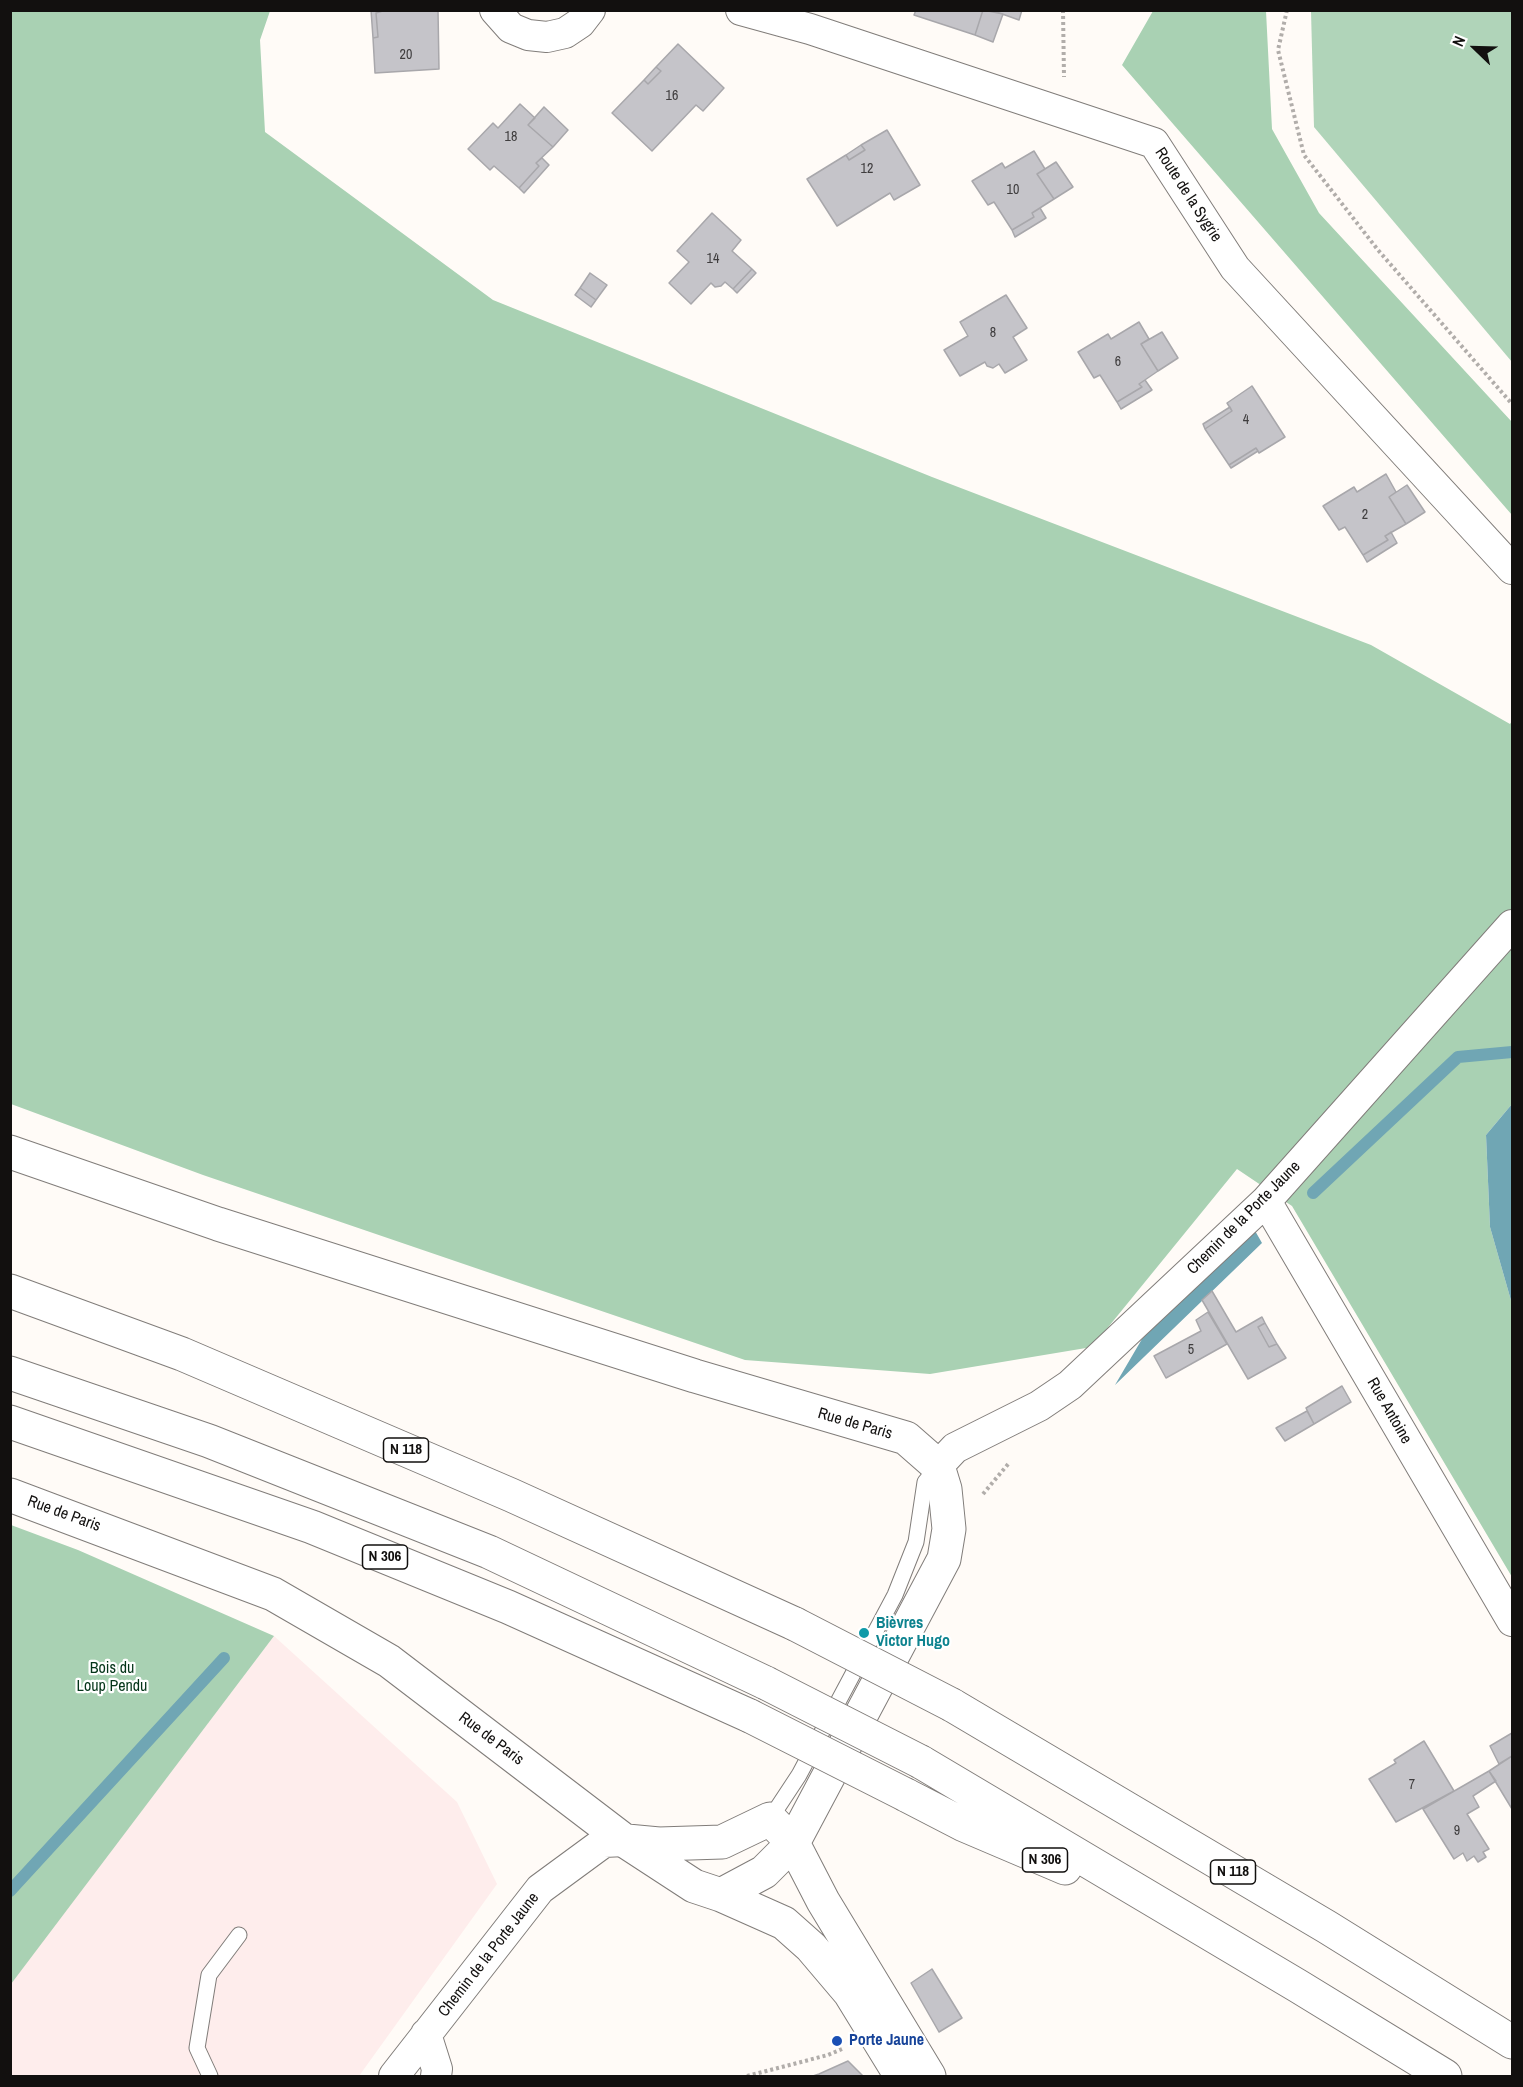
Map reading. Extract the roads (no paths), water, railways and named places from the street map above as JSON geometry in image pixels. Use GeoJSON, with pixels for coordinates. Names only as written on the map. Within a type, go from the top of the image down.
{"type":"FeatureCollection","features":[{"type":"Feature","properties":{"kind":"main road","name":"Rue de Paris"},"geometry":{"type":"LineString","coordinates":[[10,1152],[218,1224],[716,1383],[906,1438],[938,1466]]}},
{"type":"Feature","properties":{"kind":"main road","name":"N 118"},"geometry":{"type":"LineString","coordinates":[[10,1291],[182,1354],[511,1495],[795,1624],[952,1705],[1327,1927],[1512,2042]]}},
{"type":"Feature","properties":{"kind":"main road"},"geometry":{"type":"LineString","coordinates":[[10,1373],[209,1441],[489,1552],[766,1683],[921,1762],[1445,2076]]}},
{"type":"Feature","properties":{"kind":"main road","name":"N 306"},"geometry":{"type":"LineString","coordinates":[[10,1422],[312,1527],[508,1607],[750,1716],[964,1825],[1185,1920]]}},
{"type":"Feature","properties":{"kind":"main road"},"geometry":{"type":"LineString","coordinates":[[722,1895],[764,1872],[793,1843],[944,1559],[949,1528],[945,1489],[938,1466]]}},
{"type":"Feature","properties":{"kind":"main road","name":"Rue de Paris"},"geometry":{"type":"LineString","coordinates":[[10,1495],[273,1594],[389,1661],[625,1841],[694,1886],[722,1895],[784,1923],[811,1947],[850,1993],[901,2076]]}},
{"type":"Feature","properties":{"kind":"main road"},"geometry":{"type":"LineString","coordinates":[[770,1820],[793,1843],[823,1901],[929,2076]]}},
{"type":"Feature","properties":{"kind":"main road","name":"Chemin de la Porte Jaune"},"geometry":{"type":"LineString","coordinates":[[625,1841],[659,1844],[722,1842],[770,1820]]}},
{"type":"Feature","properties":{"kind":"main road"},"geometry":{"type":"LineString","coordinates":[[722,1842],[724,1862],[722,1895]]}},
{"type":"Feature","properties":{"kind":"street"},"geometry":{"type":"LineString","coordinates":[[495,10],[511,28],[528,35],[547,37],[565,33],[580,23],[590,10]]}},
{"type":"Feature","properties":{"kind":"street","name":"Route de la Sygrie"},"geometry":{"type":"LineString","coordinates":[[741,10],[810,29],[1154,143],[1235,268],[1512,569]]}},
{"type":"Feature","properties":{"kind":"street","name":"Chemin de la Porte Jaune"},"geometry":{"type":"LineString","coordinates":[[938,1466],[955,1448],[1039,1406],[1070,1385],[1266,1201],[1512,925]]}},
{"type":"Feature","properties":{"kind":"street","name":"Rue Antoine"},"geometry":{"type":"LineString","coordinates":[[1266,1201],[1512,1621]]}},
{"type":"Feature","properties":{"kind":"street"},"geometry":{"type":"LineString","coordinates":[[944,1559],[963,1525]]}},
{"type":"Feature","properties":{"kind":"street","name":"Chemin de la Porte Jaune"},"geometry":{"type":"LineString","coordinates":[[394,2076],[540,1889],[604,1842],[625,1841]]}},
{"type":"Feature","properties":{"kind":"street"},"geometry":{"type":"LineString","coordinates":[[426,2034],[437,2069],[436,2076]]}},
{"type":"Feature","properties":{"kind":"lane"},"geometry":{"type":"LineString","coordinates":[[770,1820],[799,1775],[895,1595],[916,1542],[925,1482],[938,1466]]}},
{"type":"Feature","properties":{"kind":"lane"},"geometry":{"type":"LineString","coordinates":[[210,2076],[197,2048],[209,1975],[239,1935]]}},
{"type":"Feature","properties":{"kind":"water"},"geometry":{"type":"Polygon","coordinates":[[[1512,1104],[1512,1304],[1490,1227],[1486,1135],[1512,1104]]]}},
{"type":"Feature","properties":{"kind":"water"},"geometry":{"type":"Polygon","coordinates":[[[1254,1229],[1262,1243],[1115,1385],[1142,1339],[1254,1229]]]}},
{"type":"Feature","properties":{"kind":"waterway"},"geometry":{"type":"LineString","coordinates":[[1313,1193],[1458,1057],[1512,1052]]}},
{"type":"Feature","properties":{"kind":"waterway"},"geometry":{"type":"LineString","coordinates":[[10,1891],[224,1658]]}},
{"type":"Feature","properties":{"kind":"place","name":"Bièvres Victor Hugo"},"geometry":{"type":"Point","coordinates":[864,1633]}},
{"type":"Feature","properties":{"kind":"place","name":"Porte Jaune"},"geometry":{"type":"Point","coordinates":[837,2041]}},
{"type":"Feature","properties":{"kind":"park label","name":"Bois du Loup Pendu"},"geometry":{"type":"Point","coordinates":[112,1678]}}]}
